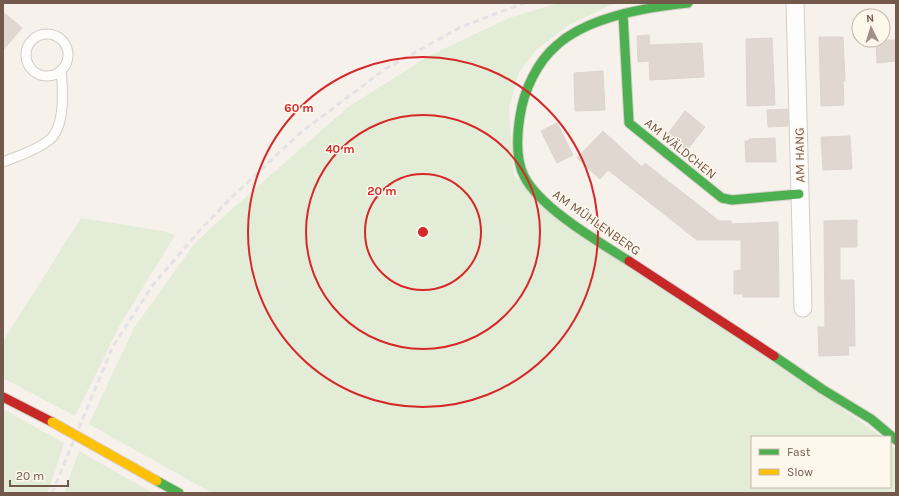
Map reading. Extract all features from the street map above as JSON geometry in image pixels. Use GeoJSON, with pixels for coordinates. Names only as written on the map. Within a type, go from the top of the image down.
{"type":"FeatureCollection","features":[{"type":"Feature","properties":{"kind":"street","name":"AM MÜHLENBERG"},"geometry":{"type":"LineString","coordinates":[[688,3],[651,8],[623,14],[590,26],[562,40],[551,50],[529,84],[522,109],[518,133],[518,158],[524,177],[538,195],[565,217],[796,370],[822,389],[871,419],[896,440]]}},
{"type":"Feature","properties":{"kind":"street","name":"AM HANG"},"geometry":{"type":"LineString","coordinates":[[795,3],[803,308]]}},
{"type":"Feature","properties":{"kind":"street","name":"AM WÄLDCHEN"},"geometry":{"type":"LineString","coordinates":[[623,14],[629,123],[722,198],[732,200],[799,194]]}},
{"type":"Feature","properties":{"kind":"street"},"geometry":{"type":"LineString","coordinates":[[3,397],[52,422],[179,493]]}},
{"type":"Feature","properties":{"kind":"lane"},"geometry":{"type":"LineString","coordinates":[[3,162],[24,154],[49,141],[58,128],[64,94],[61,70],[67,59],[67,52],[61,40],[56,37],[43,35],[31,41],[27,47],[26,62],[35,73],[42,76],[49,76],[56,74],[61,70]]}},
{"type":"Feature","properties":{"kind":"green space"},"geometry":{"type":"Polygon","coordinates":[[[559,3],[627,3],[611,5],[569,25],[536,50],[519,72],[509,108],[514,176],[881,436],[751,436],[751,488],[891,488],[891,445],[896,450],[896,493],[212,493],[89,424],[134,328],[195,243],[347,108],[425,58],[509,18],[559,3]]]}},
{"type":"Feature","properties":{"kind":"green space"},"geometry":{"type":"Polygon","coordinates":[[[81,218],[162,231],[175,235],[120,325],[75,416],[3,378],[3,339],[4,340],[81,218]]]}},
{"type":"Feature","properties":{"kind":"green space"},"geometry":{"type":"Polygon","coordinates":[[[3,409],[64,443],[48,493],[3,493],[3,409]]]}},
{"type":"Feature","properties":{"kind":"green space"},"geometry":{"type":"Polygon","coordinates":[[[79,451],[153,493],[64,493],[79,451]]]}},
{"type":"Feature","properties":{"kind":"building"},"geometry":{"type":"Polygon","coordinates":[[[3,12],[22,28],[3,50],[3,12]]]}},
{"type":"Feature","properties":{"kind":"building"},"geometry":{"type":"Polygon","coordinates":[[[649,35],[650,45],[702,43],[704,77],[650,80],[649,61],[638,62],[637,36],[649,35]]]}},
{"type":"Feature","properties":{"kind":"building"},"geometry":{"type":"Polygon","coordinates":[[[819,37],[843,37],[845,81],[843,81],[844,105],[821,106],[819,37]]]}},
{"type":"Feature","properties":{"kind":"building"},"geometry":{"type":"Polygon","coordinates":[[[772,38],[775,105],[747,106],[746,39],[772,38]]]}},
{"type":"Feature","properties":{"kind":"building"},"geometry":{"type":"Polygon","coordinates":[[[891,40],[896,40],[896,61],[877,63],[876,48],[891,48],[891,40]]]}},
{"type":"Feature","properties":{"kind":"building"},"geometry":{"type":"Polygon","coordinates":[[[603,71],[605,110],[575,111],[574,73],[603,71]]]}},
{"type":"Feature","properties":{"kind":"building"},"geometry":{"type":"Polygon","coordinates":[[[788,109],[788,126],[768,127],[767,110],[788,109]]]}},
{"type":"Feature","properties":{"kind":"building"},"geometry":{"type":"Polygon","coordinates":[[[685,111],[705,127],[687,150],[667,135],[685,111]]]}},
{"type":"Feature","properties":{"kind":"building"},"geometry":{"type":"Polygon","coordinates":[[[557,123],[573,155],[557,163],[541,131],[557,123]]]}},
{"type":"Feature","properties":{"kind":"building"},"geometry":{"type":"Polygon","coordinates":[[[603,131],[642,167],[645,163],[719,221],[731,221],[732,224],[778,222],[779,297],[743,297],[743,294],[734,294],[734,271],[741,270],[741,240],[697,240],[608,170],[600,179],[577,158],[603,131]]]}},
{"type":"Feature","properties":{"kind":"building"},"geometry":{"type":"Polygon","coordinates":[[[850,136],[852,169],[823,170],[821,137],[850,136]]]}},
{"type":"Feature","properties":{"kind":"building"},"geometry":{"type":"Polygon","coordinates":[[[775,138],[776,162],[746,162],[745,141],[749,141],[749,139],[775,138]]]}},
{"type":"Feature","properties":{"kind":"building"},"geometry":{"type":"Polygon","coordinates":[[[857,220],[857,247],[840,247],[840,280],[854,280],[855,346],[848,346],[849,355],[819,356],[818,327],[825,327],[824,221],[857,220]]]}},
{"type":"Feature","properties":{"kind":"railway"},"geometry":{"type":"LineString","coordinates":[[52,493],[112,348],[152,286],[200,230],[231,198],[300,133],[385,69],[461,27],[524,3]]}},
{"type":"Feature","properties":{"kind":"traffic: fast"},"geometry":{"type":"LineString","coordinates":[[629,261],[556,212],[532,188],[521,169],[518,154],[518,131],[522,106],[532,77],[543,60],[557,45],[570,35],[602,20],[619,15],[655,7],[688,3]]}},
{"type":"Feature","properties":{"kind":"traffic: fast"},"geometry":{"type":"LineString","coordinates":[[623,14],[629,123],[722,198],[732,200],[799,194]]}},
{"type":"Feature","properties":{"kind":"traffic: fast"},"geometry":{"type":"LineString","coordinates":[[774,356],[822,389],[871,419],[896,440]]}},
{"type":"Feature","properties":{"kind":"traffic: fast"},"geometry":{"type":"LineString","coordinates":[[157,481],[179,493]]}},
{"type":"Feature","properties":{"kind":"traffic: jam"},"geometry":{"type":"LineString","coordinates":[[629,261],[774,356]]}},
{"type":"Feature","properties":{"kind":"traffic: jam"},"geometry":{"type":"LineString","coordinates":[[3,397],[52,422]]}},
{"type":"Feature","properties":{"kind":"traffic: slow"},"geometry":{"type":"LineString","coordinates":[[52,422],[157,481]]}}]}
